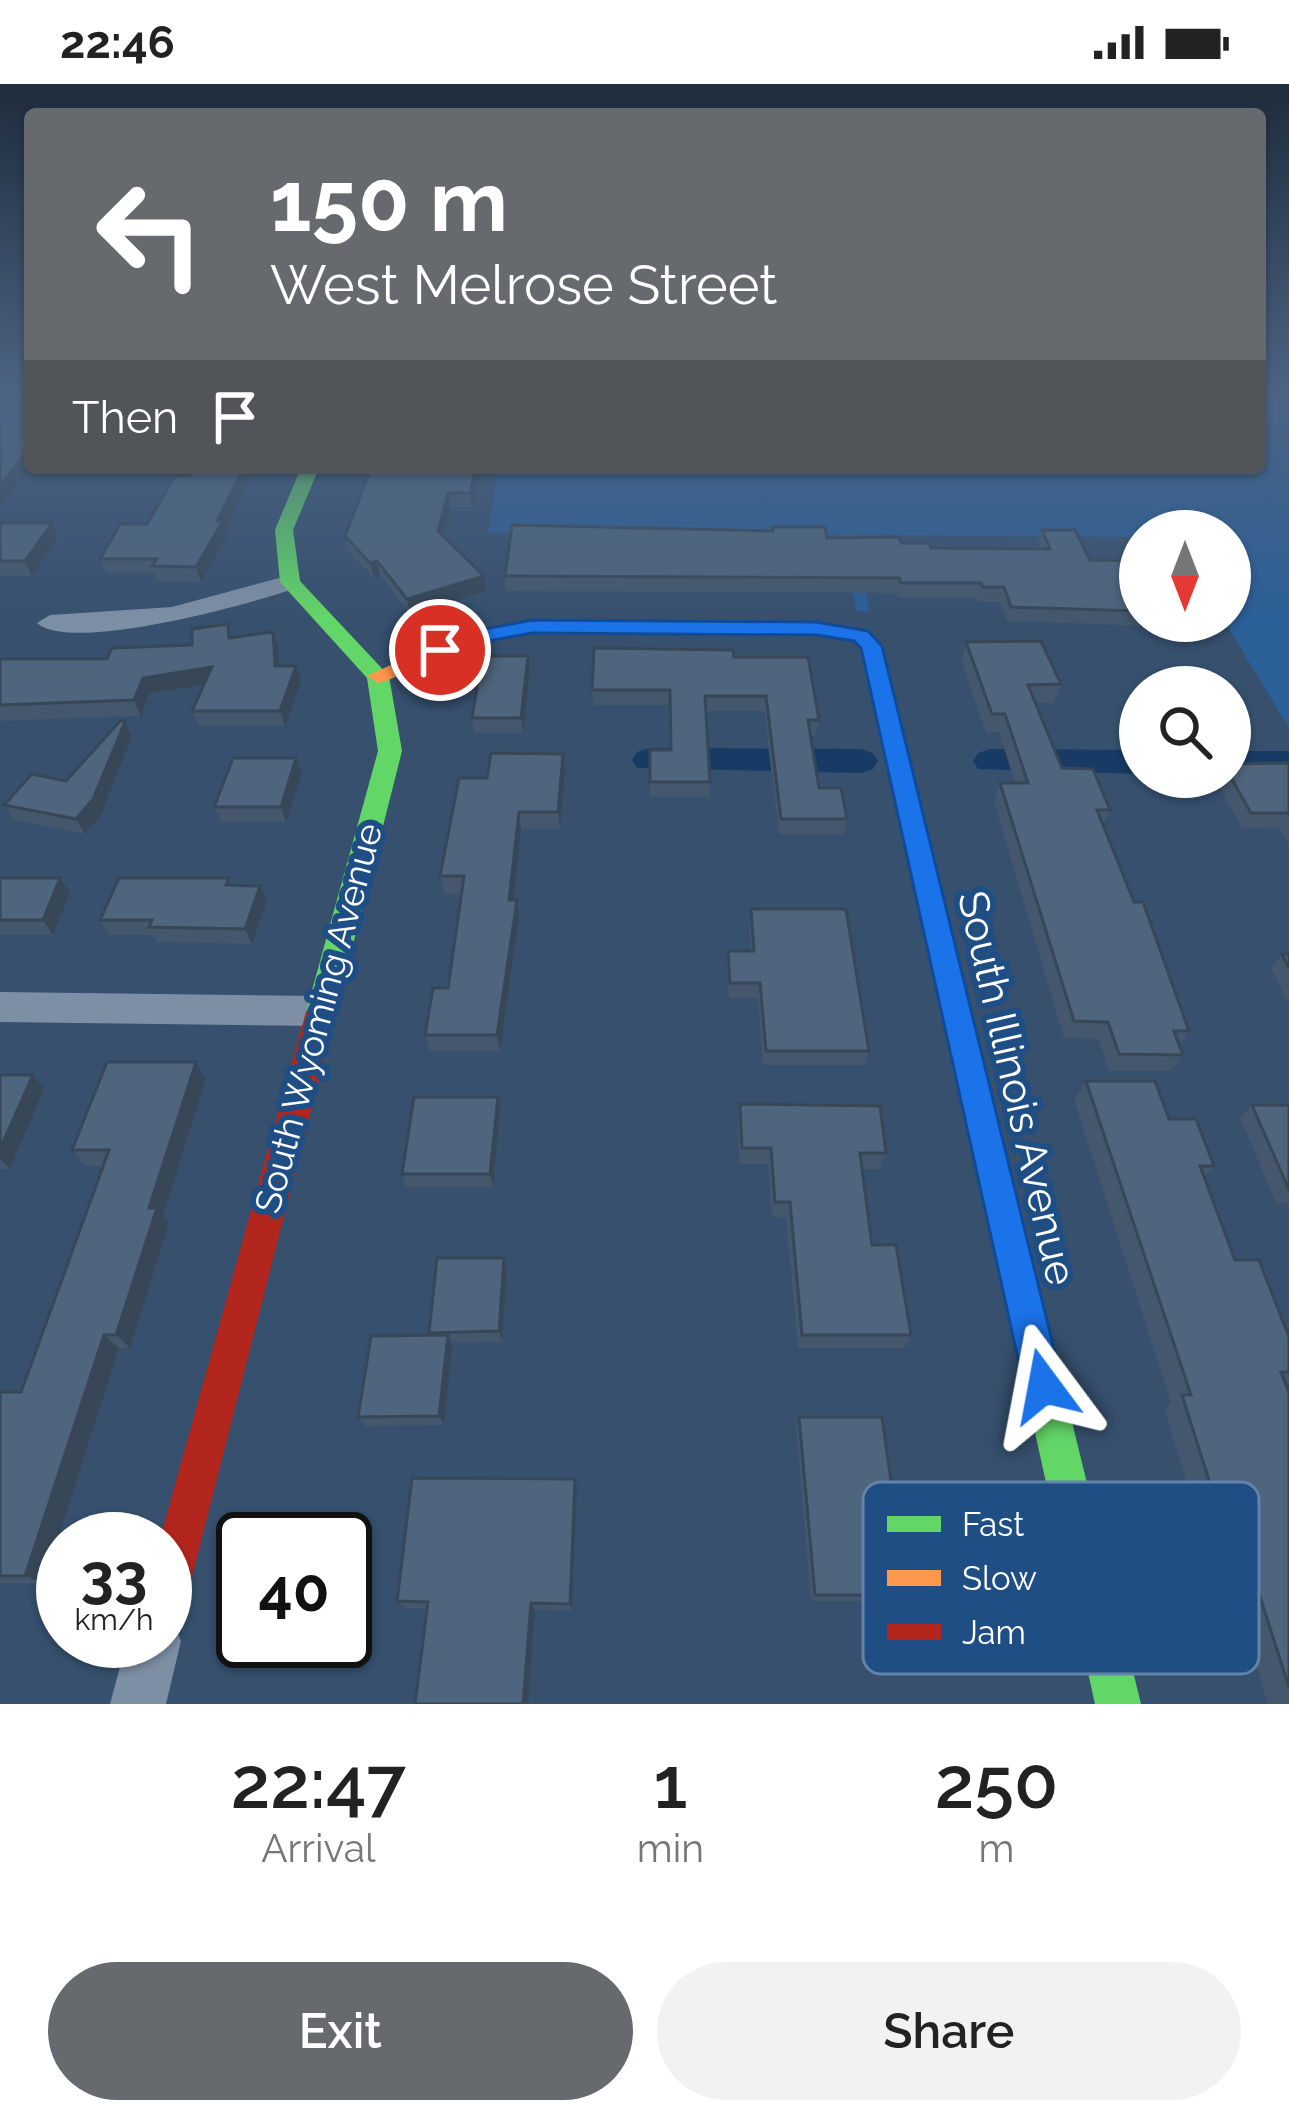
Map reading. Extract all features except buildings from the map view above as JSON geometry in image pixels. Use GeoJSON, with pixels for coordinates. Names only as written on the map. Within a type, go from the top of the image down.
{"type":"FeatureCollection","features":[{"type":"Feature","properties":{"kind":"street"},"geometry":{"type":"LineString","coordinates":[[307,474],[284,530],[290,582],[378,676]]}},
{"type":"Feature","properties":{"kind":"street"},"geometry":{"type":"LineString","coordinates":[[50,623],[176,617],[290,582]]}},
{"type":"Feature","properties":{"kind":"street","name":"South Illinois Avenue"},"geometry":{"type":"LineString","coordinates":[[378,676],[466,639],[532,627],[816,629],[860,636],[872,646],[1066,1482]]}},
{"type":"Feature","properties":{"kind":"street","name":"South Wyoming Avenue"},"geometry":{"type":"LineString","coordinates":[[188,1512],[389,751],[378,676]]}},
{"type":"Feature","properties":{"kind":"street"},"geometry":{"type":"LineString","coordinates":[[0,1007],[318,1011]]}},
{"type":"Feature","properties":{"kind":"street"},"geometry":{"type":"LineString","coordinates":[[138,1704],[147,1668]]}},
{"type":"Feature","properties":{"kind":"street","name":"South Illinois Avenue"},"geometry":{"type":"LineString","coordinates":[[1111,1674],[1118,1704]]}},
{"type":"Feature","properties":{"kind":"shaded area"},"geometry":{"type":"Polygon","coordinates":[[[1266,469],[1289,469],[1289,728],[1237,642],[1251,642],[1251,510],[1119,510],[1119,537],[853,535],[870,611],[857,611],[839,535],[488,533],[497,474],[1266,474],[1266,469]]]}},
{"type":"Feature","properties":{"kind":"waterway"},"geometry":{"type":"LineString","coordinates":[[649,760],[861,761]]}},
{"type":"Feature","properties":{"kind":"waterway"},"geometry":{"type":"LineString","coordinates":[[990,761],[1119,762]]}},
{"type":"Feature","properties":{"kind":"waterway"},"geometry":{"type":"LineString","coordinates":[[1251,763],[1289,763]]}},
{"type":"Feature","properties":{"kind":"traffic: fast"},"geometry":{"type":"LineString","coordinates":[[307,474],[284,530],[290,582],[378,676],[390,751],[321,1012]]}},
{"type":"Feature","properties":{"kind":"traffic: fast"},"geometry":{"type":"LineString","coordinates":[[900,768],[1066,1482]]}},
{"type":"Feature","properties":{"kind":"traffic: fast"},"geometry":{"type":"LineString","coordinates":[[1111,1674],[1118,1704]]}},
{"type":"Feature","properties":{"kind":"traffic: slow"},"geometry":{"type":"LineString","coordinates":[[378,676],[466,639],[532,627],[816,629],[861,636],[872,646],[900,768]]}},
{"type":"Feature","properties":{"kind":"traffic: jam"},"geometry":{"type":"LineString","coordinates":[[188,1512],[321,1012]]}},
{"type":"Feature","properties":{"kind":"route"},"geometry":{"type":"LineString","coordinates":[[440,650],[466,639],[532,627],[816,629],[860,636],[872,646],[1044,1386]]}}]}
